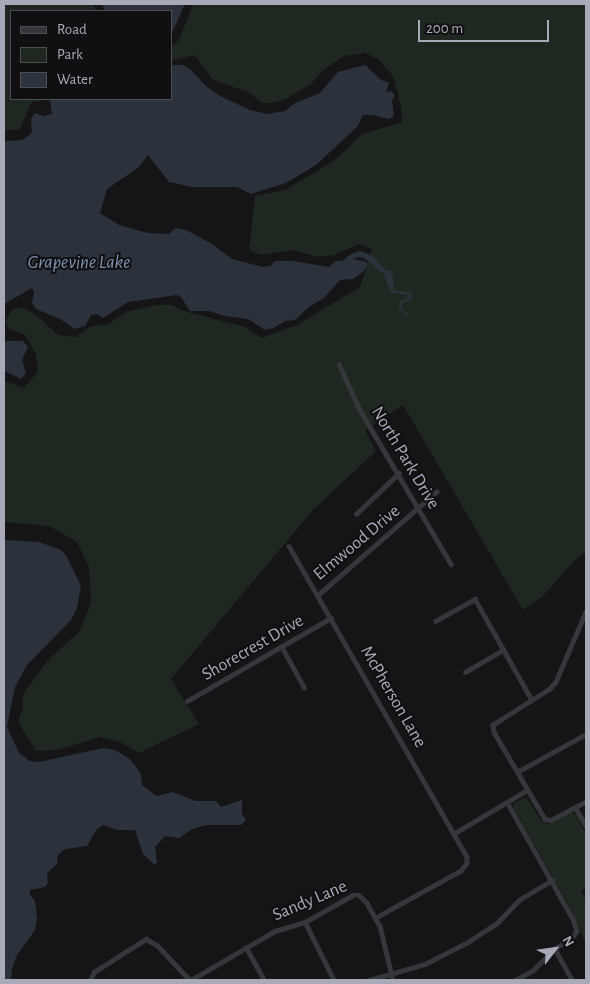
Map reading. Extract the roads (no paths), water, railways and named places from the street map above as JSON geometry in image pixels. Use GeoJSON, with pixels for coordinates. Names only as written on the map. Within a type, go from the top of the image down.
{"type":"FeatureCollection","features":[{"type":"Feature","properties":{"kind":"street","name":"North Park Drive"},"geometry":{"type":"LineString","coordinates":[[338,364],[360,410],[399,473],[451,564]]}},
{"type":"Feature","properties":{"kind":"street"},"geometry":{"type":"LineString","coordinates":[[356,514],[399,473]]}},
{"type":"Feature","properties":{"kind":"street","name":"Elmwood Drive"},"geometry":{"type":"LineString","coordinates":[[318,595],[436,492]]}},
{"type":"Feature","properties":{"kind":"street","name":"McPherson Lane"},"geometry":{"type":"LineString","coordinates":[[289,546],[467,856],[468,863],[461,871],[376,918]]}},
{"type":"Feature","properties":{"kind":"street"},"geometry":{"type":"LineString","coordinates":[[435,621],[475,599],[532,700]]}},
{"type":"Feature","properties":{"kind":"street"},"geometry":{"type":"LineString","coordinates":[[586,612],[585,619],[556,682],[532,700],[492,725],[542,816],[548,820],[586,801]]}},
{"type":"Feature","properties":{"kind":"street","name":"Shorecrest Drive"},"geometry":{"type":"LineString","coordinates":[[187,701],[332,618]]}},
{"type":"Feature","properties":{"kind":"street"},"geometry":{"type":"LineString","coordinates":[[282,646],[304,687]]}},
{"type":"Feature","properties":{"kind":"street"},"geometry":{"type":"LineString","coordinates":[[465,672],[503,650]]}},
{"type":"Feature","properties":{"kind":"street"},"geometry":{"type":"LineString","coordinates":[[517,772],[586,734]]}},
{"type":"Feature","properties":{"kind":"street"},"geometry":{"type":"LineString","coordinates":[[455,834],[527,790]]}},
{"type":"Feature","properties":{"kind":"street"},"geometry":{"type":"LineString","coordinates":[[507,802],[552,880],[577,930],[573,937],[555,950],[533,971],[516,980]]}},
{"type":"Feature","properties":{"kind":"street"},"geometry":{"type":"LineString","coordinates":[[575,807],[586,826]]}},
{"type":"Feature","properties":{"kind":"street"},"geometry":{"type":"LineString","coordinates":[[369,980],[425,964],[468,942],[496,924],[520,900],[552,880]]}},
{"type":"Feature","properties":{"kind":"street","name":"Sandy Lane"},"geometry":{"type":"LineString","coordinates":[[191,980],[275,931],[305,922],[353,896],[364,898],[376,918],[382,933],[393,980]]}},
{"type":"Feature","properties":{"kind":"street"},"geometry":{"type":"LineString","coordinates":[[305,922],[334,980]]}},
{"type":"Feature","properties":{"kind":"street"},"geometry":{"type":"LineString","coordinates":[[91,978],[94,972],[142,941],[150,940],[191,980]]}},
{"type":"Feature","properties":{"kind":"street"},"geometry":{"type":"LineString","coordinates":[[246,948],[264,980]]}},
{"type":"Feature","properties":{"kind":"street"},"geometry":{"type":"LineString","coordinates":[[555,950],[572,980]]}},
{"type":"Feature","properties":{"kind":"water"},"geometry":{"type":"Polygon","coordinates":[[[101,4],[185,4],[172,33],[172,10],[105,10],[101,4]]]}},
{"type":"Feature","properties":{"kind":"water","name":"Grapevine Lake"},"geometry":{"type":"Polygon","coordinates":[[[183,65],[220,96],[250,110],[267,114],[285,111],[295,103],[320,93],[338,72],[365,65],[381,80],[389,83],[386,92],[391,91],[395,95],[392,101],[394,116],[388,119],[374,115],[363,115],[358,126],[316,165],[286,183],[251,194],[237,187],[192,187],[169,182],[148,155],[139,167],[107,189],[100,213],[119,225],[148,233],[169,234],[175,228],[186,230],[212,244],[232,259],[263,267],[270,266],[275,261],[293,261],[329,267],[336,261],[342,261],[351,254],[360,251],[371,255],[386,270],[392,271],[394,290],[411,293],[412,300],[405,301],[401,306],[403,311],[413,316],[404,314],[399,308],[399,301],[407,299],[408,295],[393,293],[389,290],[384,274],[364,258],[358,257],[352,259],[367,262],[364,271],[353,279],[340,280],[324,298],[309,307],[295,320],[286,321],[265,330],[248,319],[225,316],[209,311],[190,311],[181,297],[177,295],[128,302],[103,318],[96,314],[91,315],[85,326],[75,329],[60,319],[36,309],[32,303],[34,292],[32,288],[4,304],[4,141],[22,140],[27,137],[32,132],[31,119],[35,113],[44,116],[52,114],[50,100],[172,100],[172,66],[183,65]]]}},
{"type":"Feature","properties":{"kind":"water"},"geometry":{"type":"Polygon","coordinates":[[[4,341],[23,341],[28,347],[22,360],[26,373],[21,379],[4,371],[4,341]]]}},
{"type":"Feature","properties":{"kind":"water"},"geometry":{"type":"Polygon","coordinates":[[[4,540],[39,542],[59,549],[66,555],[81,586],[77,608],[71,620],[27,665],[15,687],[7,727],[19,753],[30,761],[39,762],[103,748],[115,750],[130,759],[141,774],[142,785],[156,796],[173,792],[195,801],[216,801],[221,807],[242,800],[242,814],[246,820],[241,825],[206,825],[192,829],[179,838],[165,836],[155,847],[157,862],[155,865],[143,854],[135,830],[117,830],[103,825],[96,830],[87,846],[65,849],[58,855],[57,864],[47,873],[48,883],[45,887],[30,890],[30,895],[35,901],[37,918],[35,930],[17,955],[12,969],[11,980],[4,980],[4,540]]]}}]}
